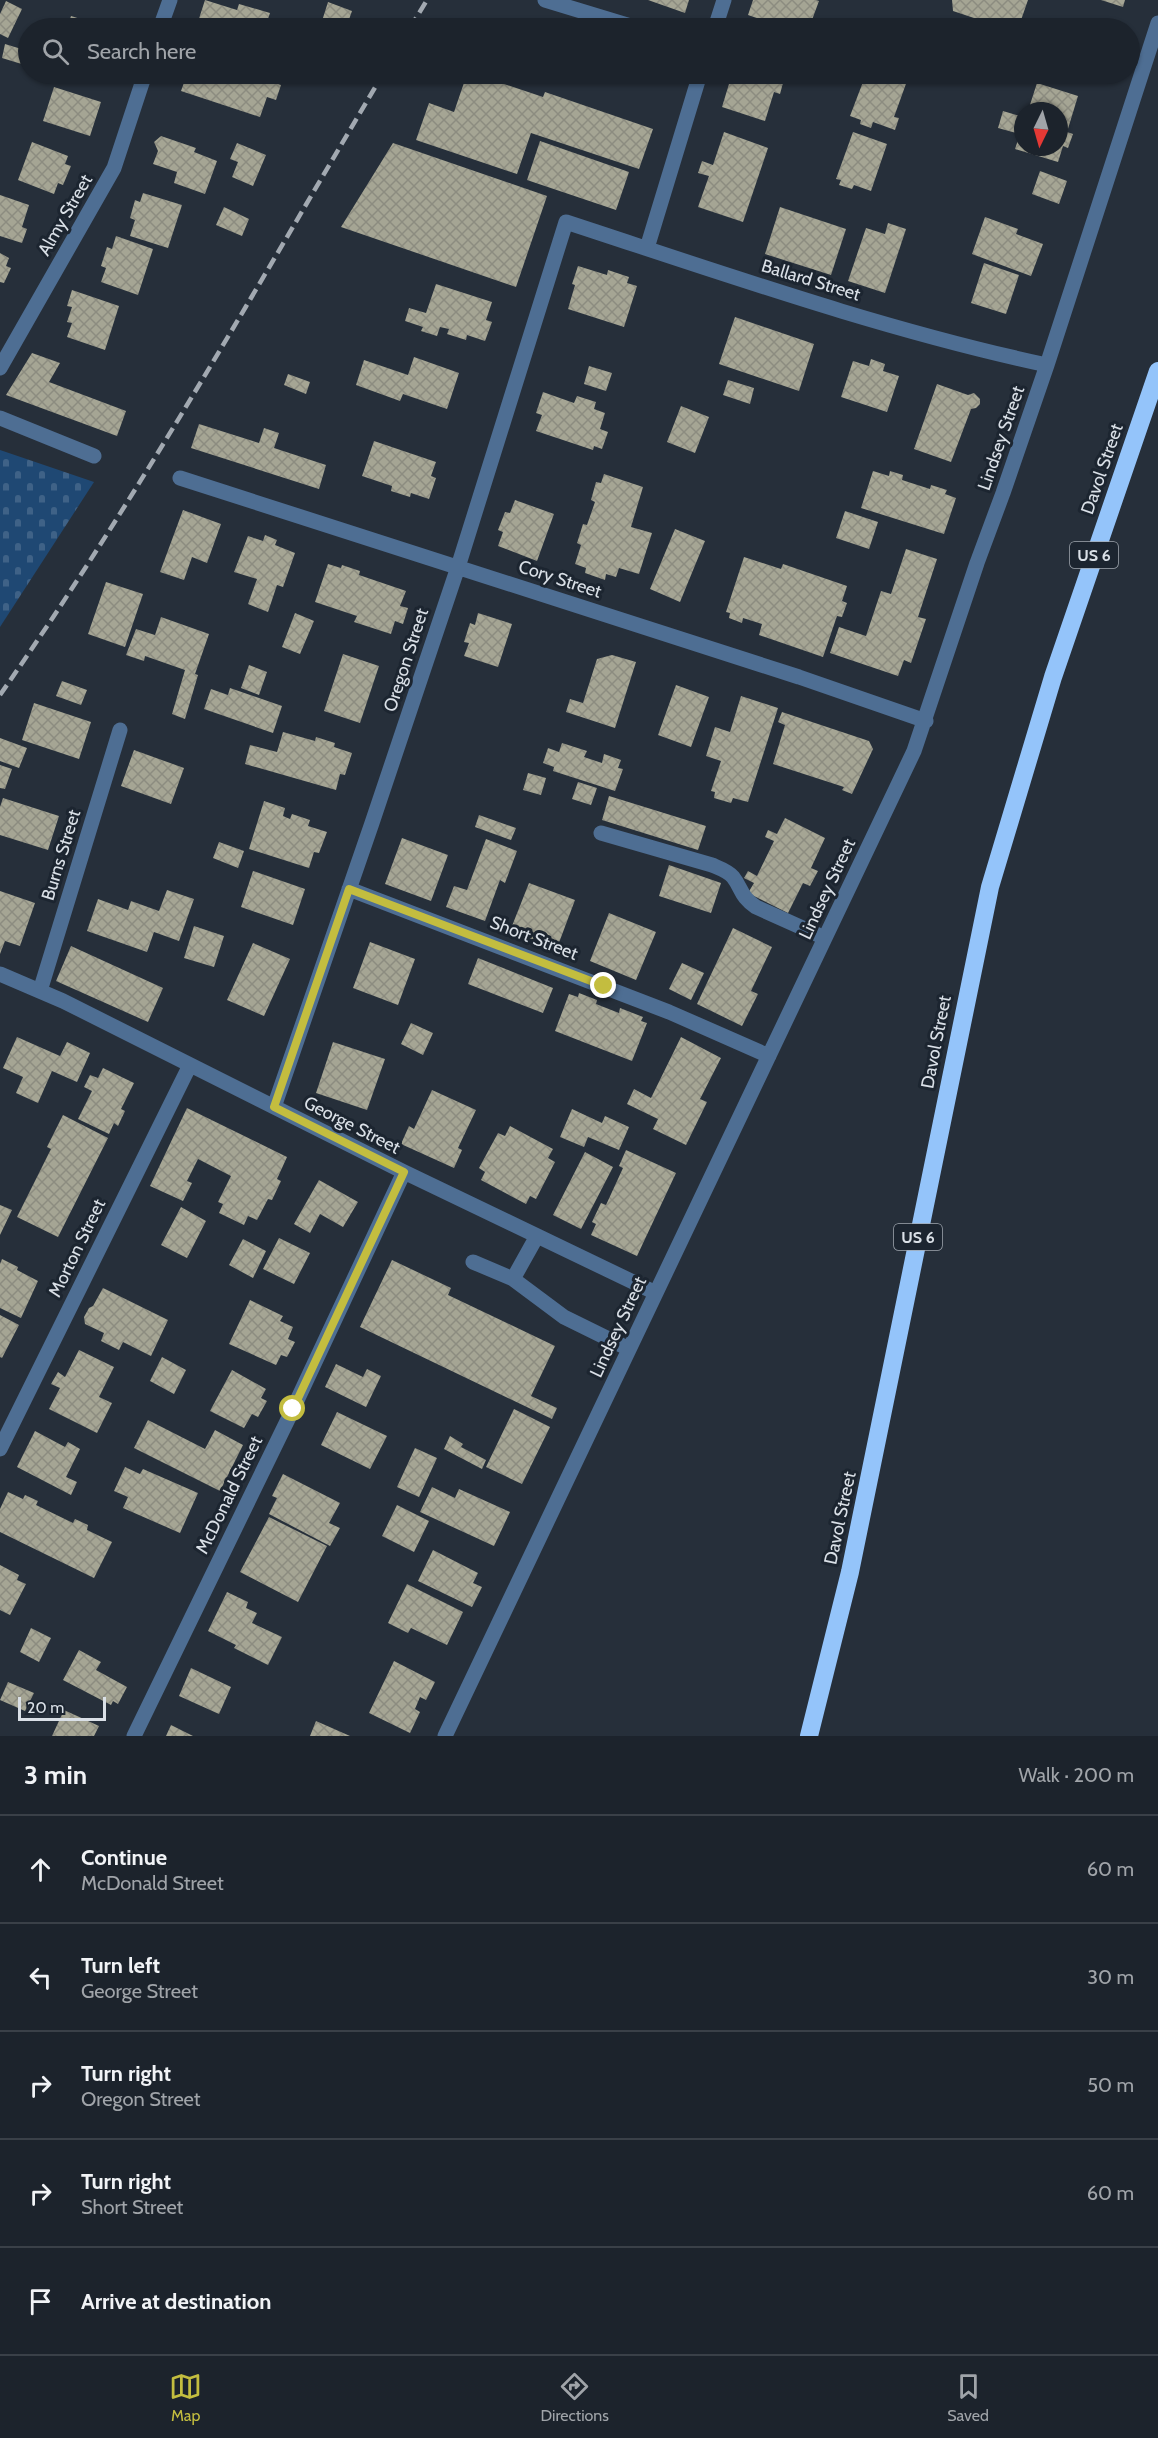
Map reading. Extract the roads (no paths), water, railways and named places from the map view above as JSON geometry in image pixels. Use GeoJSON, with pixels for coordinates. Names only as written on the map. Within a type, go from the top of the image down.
{"type":"FeatureCollection","features":[{"type":"Feature","properties":{"kind":"highway","name":"Davol Street"},"geometry":{"type":"LineString","coordinates":[[809,1736],[853,1562],[990,887],[1053,677],[1158,371]]}},
{"type":"Feature","properties":{"kind":"street"},"geometry":{"type":"LineString","coordinates":[[164,18],[170,0]]}},
{"type":"Feature","properties":{"kind":"street"},"geometry":{"type":"LineString","coordinates":[[545,0],[604,18]]}},
{"type":"Feature","properties":{"kind":"street"},"geometry":{"type":"LineString","coordinates":[[718,18],[724,0]]}},
{"type":"Feature","properties":{"kind":"street","name":"Lindsey Street"},"geometry":{"type":"LineString","coordinates":[[1140,78],[1158,23]]}},
{"type":"Feature","properties":{"kind":"street","name":"Almy Street"},"geometry":{"type":"LineString","coordinates":[[0,368],[114,168],[143,84]]}},
{"type":"Feature","properties":{"kind":"street"},"geometry":{"type":"LineString","coordinates":[[646,248],[697,84]]}},
{"type":"Feature","properties":{"kind":"street","name":"Lindsey Street"},"geometry":{"type":"LineString","coordinates":[[445,1736],[915,751],[977,563],[1047,365],[1138,84]]}},
{"type":"Feature","properties":{"kind":"street","name":"Ballard Street"},"geometry":{"type":"LineString","coordinates":[[566,222],[776,290],[934,337],[1047,365]]}},
{"type":"Feature","properties":{"kind":"street","name":"Oregon Street"},"geometry":{"type":"LineString","coordinates":[[274,1107],[458,567],[566,222]]}},
{"type":"Feature","properties":{"kind":"street"},"geometry":{"type":"LineString","coordinates":[[0,418],[94,456]]}},
{"type":"Feature","properties":{"kind":"street","name":"Cory Street"},"geometry":{"type":"LineString","coordinates":[[180,478],[926,721]]}},
{"type":"Feature","properties":{"kind":"street","name":"Burns Street"},"geometry":{"type":"LineString","coordinates":[[40,991],[120,730]]}},
{"type":"Feature","properties":{"kind":"street"},"geometry":{"type":"LineString","coordinates":[[601,833],[724,870],[733,877],[746,900],[756,908],[825,938]]}},
{"type":"Feature","properties":{"kind":"street","name":"Short Street"},"geometry":{"type":"LineString","coordinates":[[349,889],[626,994],[769,1056]]}},
{"type":"Feature","properties":{"kind":"street","name":"George Street"},"geometry":{"type":"LineString","coordinates":[[0,974],[40,991],[404,1172],[656,1293]]}},
{"type":"Feature","properties":{"kind":"street","name":"Morton Street"},"geometry":{"type":"LineString","coordinates":[[0,1449],[190,1065]]}},
{"type":"Feature","properties":{"kind":"street","name":"McDonald Street"},"geometry":{"type":"LineString","coordinates":[[134,1736],[293,1409],[404,1172]]}},
{"type":"Feature","properties":{"kind":"street"},"geometry":{"type":"LineString","coordinates":[[513,1279],[537,1236]]}},
{"type":"Feature","properties":{"kind":"street"},"geometry":{"type":"LineString","coordinates":[[473,1262],[513,1279],[564,1317],[629,1349]]}},
{"type":"Feature","properties":{"kind":"railway"},"geometry":{"type":"LineString","coordinates":[[416,18],[427,0]]}},
{"type":"Feature","properties":{"kind":"railway"},"geometry":{"type":"LineString","coordinates":[[0,695],[150,466],[377,84]]}}]}
